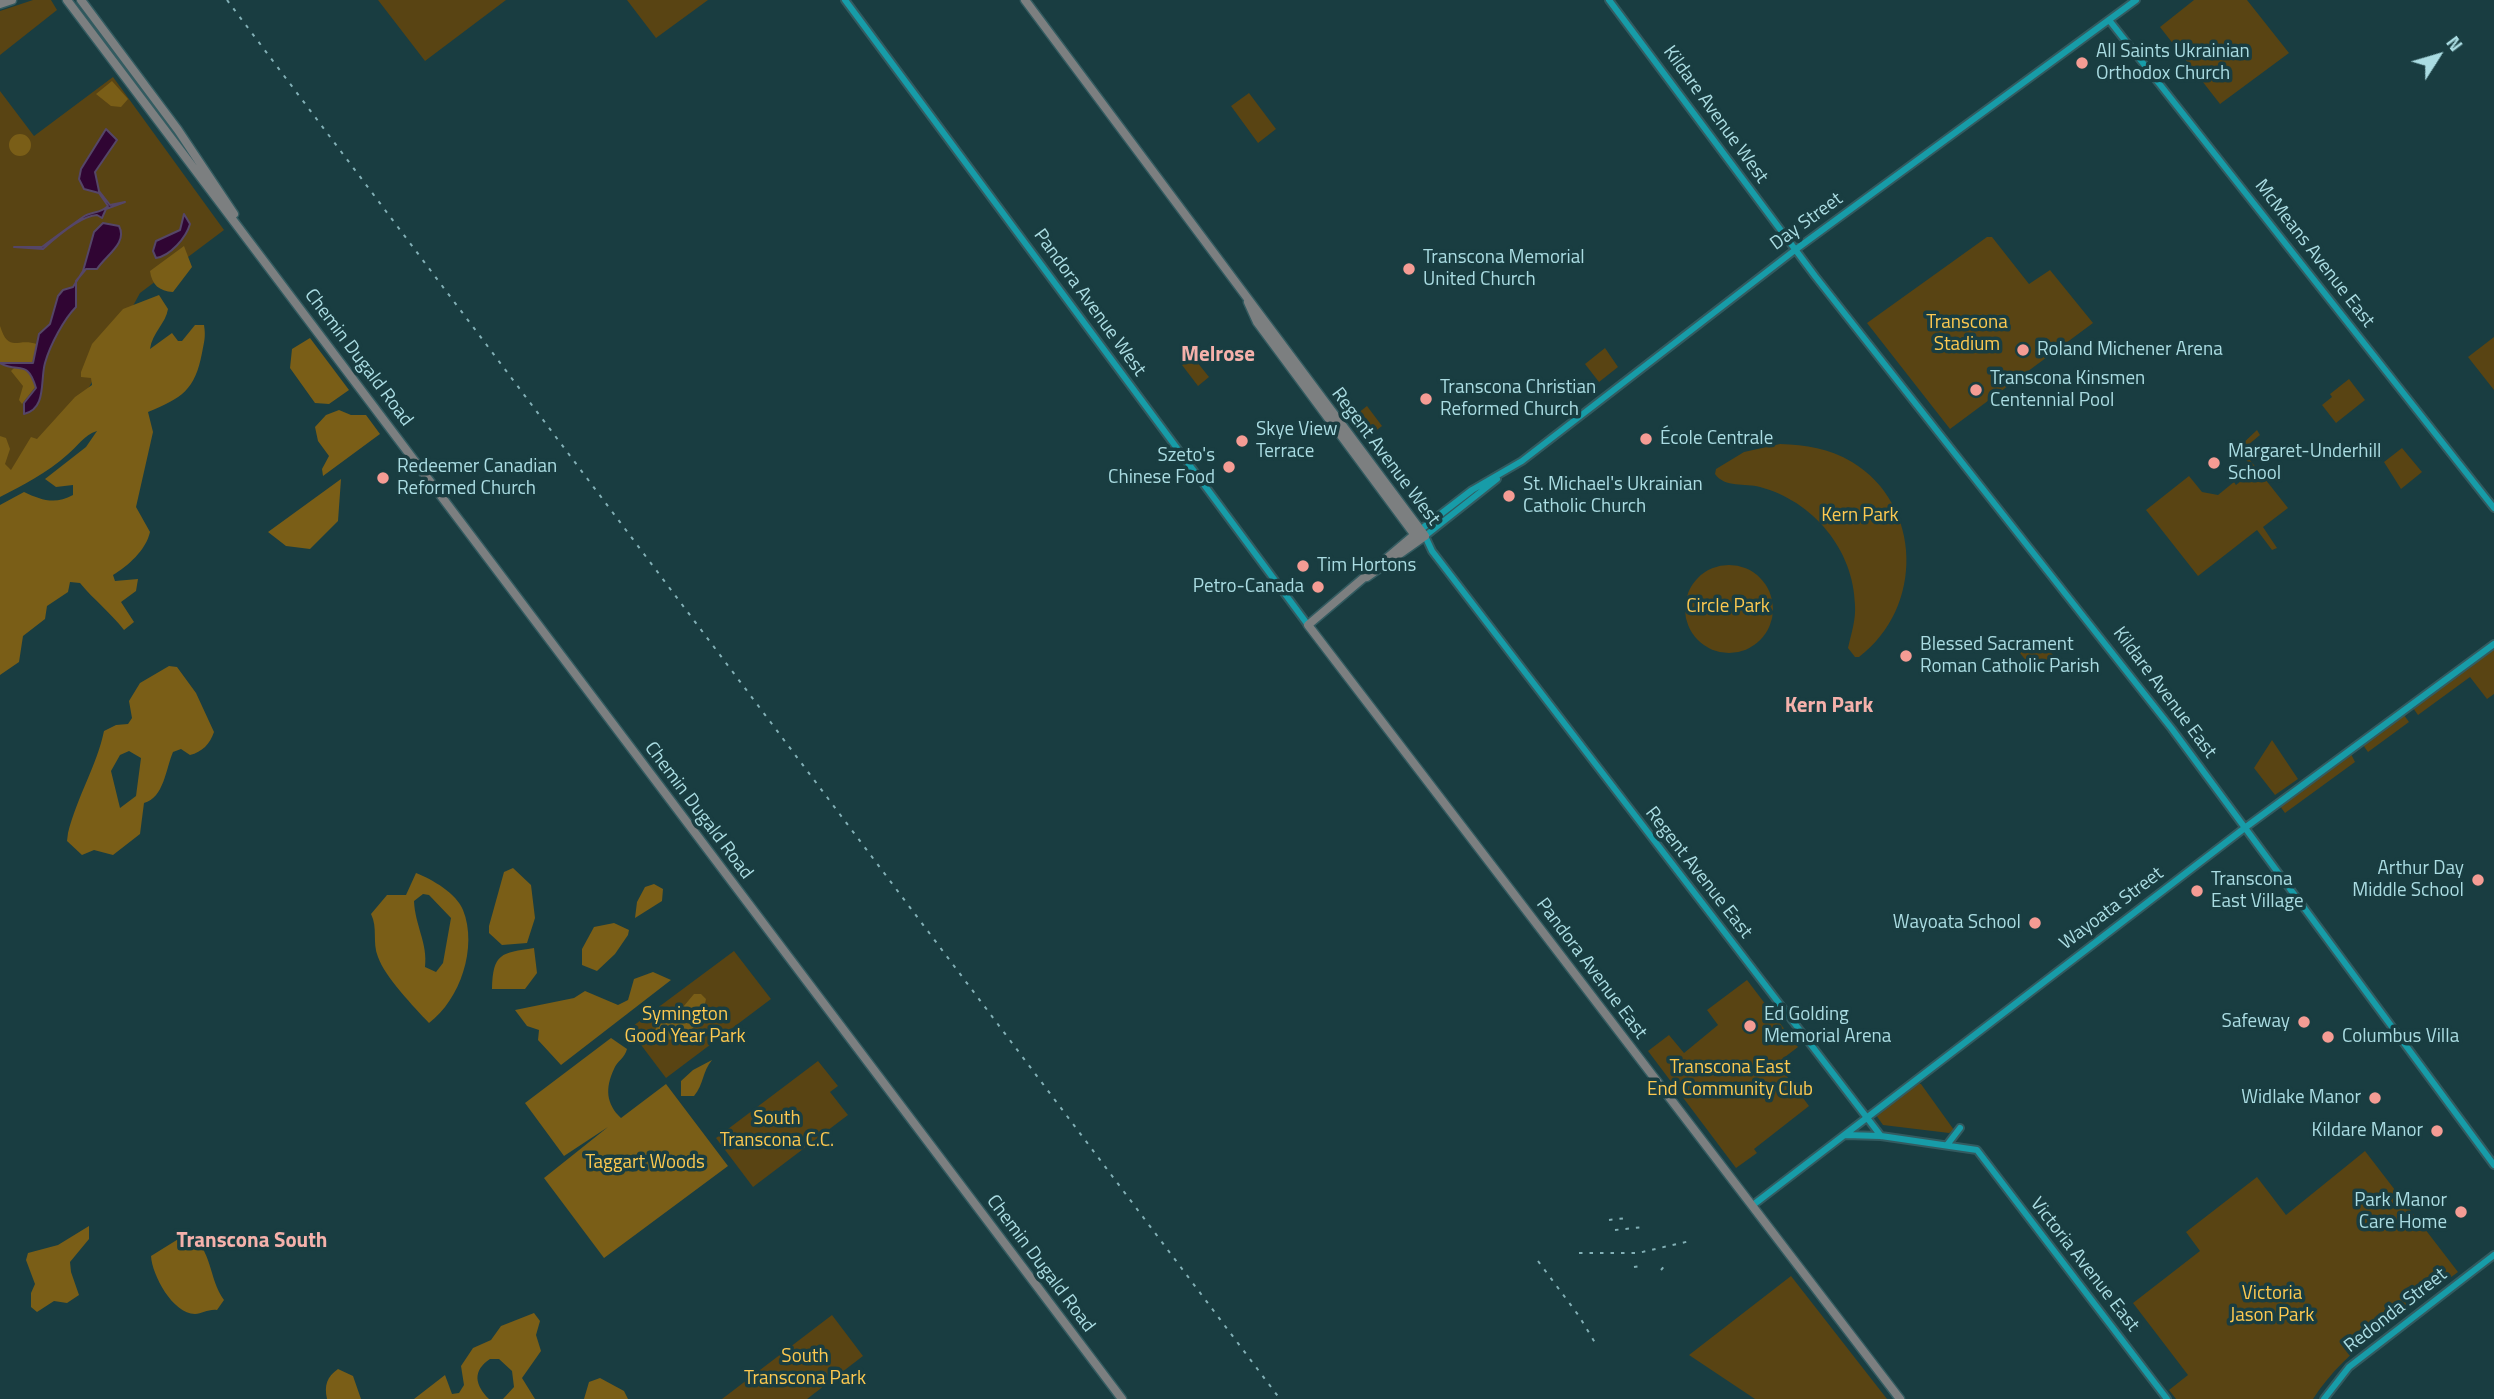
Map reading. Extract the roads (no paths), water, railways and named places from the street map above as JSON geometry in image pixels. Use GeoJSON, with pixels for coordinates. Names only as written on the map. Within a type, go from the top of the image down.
{"type":"FeatureCollection","features":[{"type":"Feature","properties":{"kind":"main road"},"geometry":{"type":"LineString","coordinates":[[0,4],[12,0]]}},
{"type":"Feature","properties":{"kind":"main road","name":"Chemin Dugald Road"},"geometry":{"type":"LineString","coordinates":[[67,0],[1122,1399]]}},
{"type":"Feature","properties":{"kind":"main road","name":"Chemin Dugald Road"},"geometry":{"type":"LineString","coordinates":[[80,0],[178,130],[250,241]]}},
{"type":"Feature","properties":{"kind":"main road"},"geometry":{"type":"LineString","coordinates":[[88,0],[98,23]]}},
{"type":"Feature","properties":{"kind":"main road","name":"Regent Avenue West"},"geometry":{"type":"LineString","coordinates":[[1025,0],[1248,302],[1257,322],[1419,535]]}},
{"type":"Feature","properties":{"kind":"main road"},"geometry":{"type":"LineString","coordinates":[[110,58],[120,52]]}},
{"type":"Feature","properties":{"kind":"main road"},"geometry":{"type":"LineString","coordinates":[[173,141],[178,130]]}},
{"type":"Feature","properties":{"kind":"main road","name":"Day Street"},"geometry":{"type":"LineString","coordinates":[[1308,625],[1419,535]]}},
{"type":"Feature","properties":{"kind":"main road","name":"Pandora Avenue East"},"geometry":{"type":"LineString","coordinates":[[1308,625],[1900,1399]]}},
{"type":"Feature","properties":{"kind":"street","name":"Pandora Avenue West"},"geometry":{"type":"LineString","coordinates":[[845,0],[1308,625]]}},
{"type":"Feature","properties":{"kind":"street","name":"Kildare Avenue West"},"geometry":{"type":"LineString","coordinates":[[1609,0],[1795,250]]}},
{"type":"Feature","properties":{"kind":"street","name":"Day Street"},"geometry":{"type":"LineString","coordinates":[[1419,535],[1795,250],[2136,0]]}},
{"type":"Feature","properties":{"kind":"street","name":"McMeans Avenue East"},"geometry":{"type":"LineString","coordinates":[[2109,20],[2494,508]]}},
{"type":"Feature","properties":{"kind":"street","name":"Kildare Avenue East"},"geometry":{"type":"LineString","coordinates":[[1795,250],[2098,632],[2246,827],[2494,1165]]}},
{"type":"Feature","properties":{"kind":"street","name":"Regent Avenue West"},"geometry":{"type":"LineString","coordinates":[[1419,535],[1432,551]]}},
{"type":"Feature","properties":{"kind":"street","name":"Regent Avenue East"},"geometry":{"type":"LineString","coordinates":[[1432,551],[1881,1136]]}},
{"type":"Feature","properties":{"kind":"street","name":"Wayoata Street"},"geometry":{"type":"LineString","coordinates":[[1753,1205],[2246,827],[2494,644]]}},
{"type":"Feature","properties":{"kind":"street"},"geometry":{"type":"LineString","coordinates":[[1844,1135],[1881,1136],[1947,1144],[1960,1128]]}},
{"type":"Feature","properties":{"kind":"street","name":"Victoria Avenue East"},"geometry":{"type":"LineString","coordinates":[[1947,1144],[1977,1150],[2167,1399]]}},
{"type":"Feature","properties":{"kind":"street","name":"Redonda Street"},"geometry":{"type":"LineString","coordinates":[[2324,1399],[2349,1367],[2494,1255]]}},
{"type":"Feature","properties":{"kind":"railway"},"geometry":{"type":"LineString","coordinates":[[227,0],[1280,1399]]}},
{"type":"Feature","properties":{"kind":"railway"},"geometry":{"type":"LineString","coordinates":[[1609,1220],[1627,1218]]}},
{"type":"Feature","properties":{"kind":"railway"},"geometry":{"type":"LineString","coordinates":[[1615,1230],[1643,1227]]}},
{"type":"Feature","properties":{"kind":"railway"},"geometry":{"type":"LineString","coordinates":[[1579,1253],[1638,1253],[1690,1241]]}},
{"type":"Feature","properties":{"kind":"railway"},"geometry":{"type":"LineString","coordinates":[[1538,1261],[1579,1316],[1597,1346]]}},
{"type":"Feature","properties":{"kind":"railway"},"geometry":{"type":"LineString","coordinates":[[1661,1270],[1666,1264]]}},
{"type":"Feature","properties":{"kind":"railway"},"geometry":{"type":"LineString","coordinates":[[1634,1267],[1641,1266]]}},
{"type":"Feature","properties":{"kind":"place","name":"All Saints Ukrainian Orthodox Church"},"geometry":{"type":"Point","coordinates":[2082,63]}},
{"type":"Feature","properties":{"kind":"place","name":"Transcona Memorial United Church"},"geometry":{"type":"Point","coordinates":[1409,269]}},
{"type":"Feature","properties":{"kind":"place","name":"Roland Michener Arena"},"geometry":{"type":"Point","coordinates":[2023,350]}},
{"type":"Feature","properties":{"kind":"place","name":"Transcona Kinsmen Centennial Pool"},"geometry":{"type":"Point","coordinates":[1976,390]}},
{"type":"Feature","properties":{"kind":"place","name":"Transcona Christian Reformed Church"},"geometry":{"type":"Point","coordinates":[1426,399]}},
{"type":"Feature","properties":{"kind":"place","name":"École Centrale"},"geometry":{"type":"Point","coordinates":[1646,439]}},
{"type":"Feature","properties":{"kind":"place","name":"Skye View Terrace"},"geometry":{"type":"Point","coordinates":[1242,441]}},
{"type":"Feature","properties":{"kind":"place","name":"Margaret-Underhill School"},"geometry":{"type":"Point","coordinates":[2214,463]}},
{"type":"Feature","properties":{"kind":"place","name":"Szeto's Chinese Food"},"geometry":{"type":"Point","coordinates":[1229,467]}},
{"type":"Feature","properties":{"kind":"place","name":"Redeemer Canadian Reformed Church"},"geometry":{"type":"Point","coordinates":[383,478]}},
{"type":"Feature","properties":{"kind":"place","name":"St. Michael's Ukrainian Catholic Church"},"geometry":{"type":"Point","coordinates":[1509,496]}},
{"type":"Feature","properties":{"kind":"place","name":"Tim Hortons"},"geometry":{"type":"Point","coordinates":[1303,566]}},
{"type":"Feature","properties":{"kind":"place","name":"Petro-Canada"},"geometry":{"type":"Point","coordinates":[1318,587]}},
{"type":"Feature","properties":{"kind":"place","name":"Blessed Sacrament Roman Catholic Parish"},"geometry":{"type":"Point","coordinates":[1906,656]}},
{"type":"Feature","properties":{"kind":"place","name":"Arthur Day Middle School"},"geometry":{"type":"Point","coordinates":[2478,880]}},
{"type":"Feature","properties":{"kind":"place","name":"Transcona East Village"},"geometry":{"type":"Point","coordinates":[2197,891]}},
{"type":"Feature","properties":{"kind":"place","name":"Wayoata School"},"geometry":{"type":"Point","coordinates":[2035,923]}},
{"type":"Feature","properties":{"kind":"place","name":"Safeway"},"geometry":{"type":"Point","coordinates":[2304,1022]}},
{"type":"Feature","properties":{"kind":"place","name":"Ed Golding Memorial Arena"},"geometry":{"type":"Point","coordinates":[1750,1026]}},
{"type":"Feature","properties":{"kind":"place","name":"Columbus Villa"},"geometry":{"type":"Point","coordinates":[2328,1037]}},
{"type":"Feature","properties":{"kind":"place","name":"Widlake Manor"},"geometry":{"type":"Point","coordinates":[2375,1098]}},
{"type":"Feature","properties":{"kind":"place","name":"Kildare Manor"},"geometry":{"type":"Point","coordinates":[2437,1131]}},
{"type":"Feature","properties":{"kind":"place","name":"Park Manor Care Home"},"geometry":{"type":"Point","coordinates":[2461,1212]}},
{"type":"Feature","properties":{"kind":"district","name":"Melrose"},"geometry":{"type":"Point","coordinates":[1218,356]}},
{"type":"Feature","properties":{"kind":"district","name":"Kern Park"},"geometry":{"type":"Point","coordinates":[1829,707]}},
{"type":"Feature","properties":{"kind":"district","name":"Transcona South"},"geometry":{"type":"Point","coordinates":[252,1242]}},
{"type":"Feature","properties":{"kind":"park label","name":"Transcona Stadium"},"geometry":{"type":"Point","coordinates":[1967,334]}},
{"type":"Feature","properties":{"kind":"park label","name":"Circle Park"},"geometry":{"type":"Point","coordinates":[1728,607]}},
{"type":"Feature","properties":{"kind":"park label","name":"Symington Good Year Park"},"geometry":{"type":"Point","coordinates":[685,1026]}},
{"type":"Feature","properties":{"kind":"park label","name":"Transcona East End Community Club"},"geometry":{"type":"Point","coordinates":[1730,1079]}},
{"type":"Feature","properties":{"kind":"park label","name":"South Transcona C.C."},"geometry":{"type":"Point","coordinates":[777,1130]}},
{"type":"Feature","properties":{"kind":"park label","name":"Taggart Woods"},"geometry":{"type":"Point","coordinates":[645,1163]}},
{"type":"Feature","properties":{"kind":"park label","name":"Victoria Jason Park"},"geometry":{"type":"Point","coordinates":[2272,1305]}},
{"type":"Feature","properties":{"kind":"park label","name":"South Transcona Park"},"geometry":{"type":"Point","coordinates":[805,1368]}}]}
